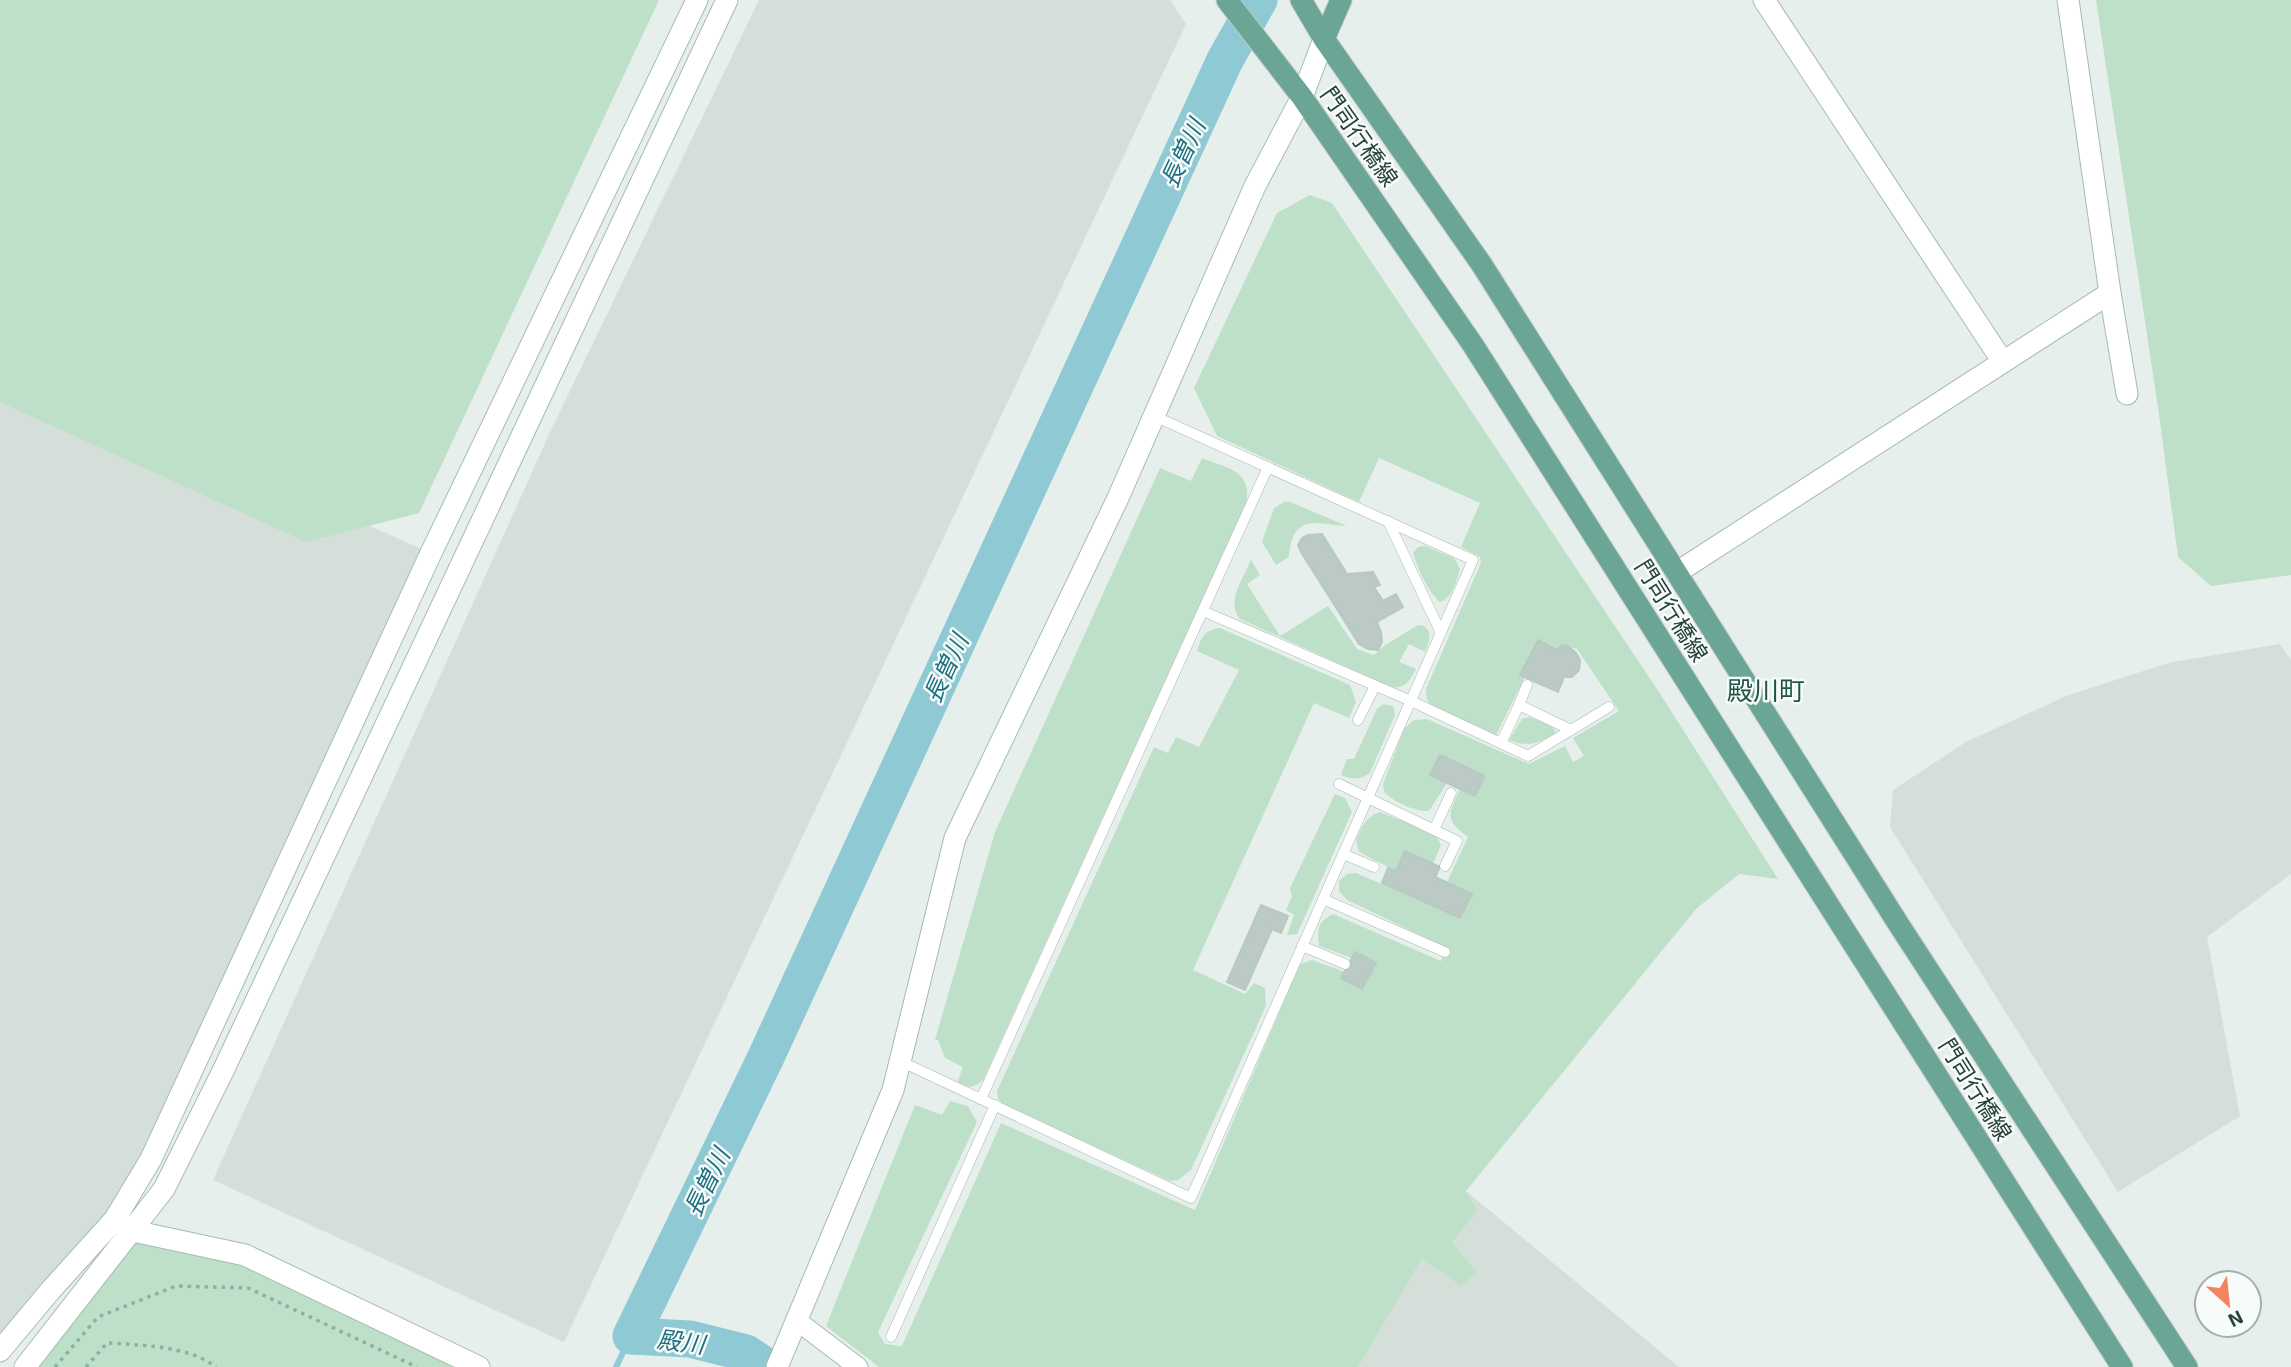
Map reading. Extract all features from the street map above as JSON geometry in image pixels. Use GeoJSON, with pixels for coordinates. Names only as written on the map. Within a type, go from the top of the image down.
{"type":"FeatureCollection","features":[{"type":"Feature","properties":{"kind":"main road","name":"門司行橋線"},"geometry":{"type":"LineString","coordinates":[[1227,0],[1302,97],[1473,345],[2122,1367]]}},
{"type":"Feature","properties":{"kind":"main road","name":"門司行橋線"},"geometry":{"type":"LineString","coordinates":[[1300,0],[1324,39],[1482,265],[1901,928],[2187,1367]]}},
{"type":"Feature","properties":{"kind":"main road"},"geometry":{"type":"LineString","coordinates":[[1324,39],[1341,0]]}},
{"type":"Feature","properties":{"kind":"street"},"geometry":{"type":"LineString","coordinates":[[25,1367],[124,1225],[151,1159],[425,566],[697,0]]}},
{"type":"Feature","properties":{"kind":"street"},"geometry":{"type":"LineString","coordinates":[[0,1351],[50,1292],[164,1189],[223,1071],[727,0]]}},
{"type":"Feature","properties":{"kind":"street"},"geometry":{"type":"LineString","coordinates":[[1765,0],[2003,362]]}},
{"type":"Feature","properties":{"kind":"street"},"geometry":{"type":"LineString","coordinates":[[2068,0],[2127,394]]}},
{"type":"Feature","properties":{"kind":"street"},"geometry":{"type":"LineString","coordinates":[[777,1367],[893,1090],[956,838],[1118,498],[1255,186],[1302,97],[1324,39]]}},
{"type":"Feature","properties":{"kind":"street"},"geometry":{"type":"LineString","coordinates":[[1676,573],[2110,293]]}},
{"type":"Feature","properties":{"kind":"street"},"geometry":{"type":"LineString","coordinates":[[124,1225],[245,1255],[479,1367]]}},
{"type":"Feature","properties":{"kind":"street"},"geometry":{"type":"LineString","coordinates":[[794,1327],[858,1367]]}},
{"type":"Feature","properties":{"kind":"lane"},"geometry":{"type":"LineString","coordinates":[[900,1061],[1191,1198],[1474,560],[1154,416]]}},
{"type":"Feature","properties":{"kind":"lane"},"geometry":{"type":"LineString","coordinates":[[981,1099],[1268,467]]}},
{"type":"Feature","properties":{"kind":"lane"},"geometry":{"type":"LineString","coordinates":[[1388,521],[1441,633]]}},
{"type":"Feature","properties":{"kind":"lane"},"geometry":{"type":"LineString","coordinates":[[1203,611],[1411,701],[1528,756],[1609,706]]}},
{"type":"Feature","properties":{"kind":"lane"},"geometry":{"type":"LineString","coordinates":[[1501,743],[1527,685]]}},
{"type":"Feature","properties":{"kind":"lane"},"geometry":{"type":"LineString","coordinates":[[1358,720],[1375,686]]}},
{"type":"Feature","properties":{"kind":"lane"},"geometry":{"type":"LineString","coordinates":[[1519,705],[1571,730]]}},
{"type":"Feature","properties":{"kind":"lane"},"geometry":{"type":"LineString","coordinates":[[1339,784],[1457,841],[1445,866]]}},
{"type":"Feature","properties":{"kind":"lane"},"geometry":{"type":"LineString","coordinates":[[1434,830],[1451,793]]}},
{"type":"Feature","properties":{"kind":"lane"},"geometry":{"type":"LineString","coordinates":[[1343,854],[1374,867]]}},
{"type":"Feature","properties":{"kind":"lane"},"geometry":{"type":"LineString","coordinates":[[1323,899],[1445,952]]}},
{"type":"Feature","properties":{"kind":"lane"},"geometry":{"type":"LineString","coordinates":[[1302,946],[1345,964]]}},
{"type":"Feature","properties":{"kind":"lane"},"geometry":{"type":"LineString","coordinates":[[891,1337],[995,1105]]}},
{"type":"Feature","properties":{"kind":"path"},"geometry":{"type":"LineString","coordinates":[[55,1367],[98,1317],[176,1286],[247,1288],[417,1367]]}},
{"type":"Feature","properties":{"kind":"path"},"geometry":{"type":"LineString","coordinates":[[86,1367],[107,1343],[156,1346],[207,1359],[216,1367]]}},
{"type":"Feature","properties":{"kind":"shaded area"},"geometry":{"type":"Polygon","coordinates":[[[759,0],[1170,0],[1186,24],[564,1342],[213,1180],[551,430],[759,0]]]}},
{"type":"Feature","properties":{"kind":"shaded area"},"geometry":{"type":"Polygon","coordinates":[[[0,364],[431,553],[151,1159],[0,1351],[0,364]]]}},
{"type":"Feature","properties":{"kind":"shaded area"},"geometry":{"type":"Polygon","coordinates":[[[2280,644],[2291,660],[2291,874],[2207,937],[2240,1116],[2118,1192],[1890,827],[1893,790],[1966,742],[2066,696],[2168,663],[2280,644]]]}},
{"type":"Feature","properties":{"kind":"shaded area"},"geometry":{"type":"Polygon","coordinates":[[[1466,1191],[1679,1367],[1306,1367],[1466,1191]]]}},
{"type":"Feature","properties":{"kind":"green space"},"geometry":{"type":"Polygon","coordinates":[[[0,0],[659,0],[419,513],[306,542],[0,402],[0,0]]]}},
{"type":"Feature","properties":{"kind":"green space"},"geometry":{"type":"Polygon","coordinates":[[[2096,0],[2291,0],[2291,575],[2211,586],[2178,557],[2096,0]]]}},
{"type":"Feature","properties":{"kind":"green space"},"geometry":{"type":"Polygon","coordinates":[[[1310,195],[1332,203],[1657,689],[1778,879],[1739,874],[1696,909],[1466,1191],[1477,1210],[1452,1243],[1477,1272],[1461,1286],[1422,1258],[1358,1367],[879,1367],[826,1326],[915,1105],[942,1115],[950,1101],[968,1106],[977,1122],[878,1332],[885,1344],[902,1346],[1001,1123],[1195,1210],[1300,964],[1312,960],[1345,972],[1342,978],[1362,989],[1376,963],[1319,946],[1318,931],[1321,923],[1333,914],[1441,961],[1447,948],[1347,900],[1339,891],[1339,881],[1347,874],[1356,873],[1460,918],[1471,894],[1447,882],[1468,837],[1460,831],[1450,816],[1460,789],[1475,796],[1484,776],[1440,755],[1431,775],[1447,783],[1429,811],[1405,806],[1384,792],[1383,784],[1404,729],[1414,720],[1427,719],[1529,764],[1565,746],[1573,762],[1584,756],[1573,738],[1619,711],[1577,649],[1562,645],[1525,677],[1495,737],[1435,710],[1427,700],[1426,689],[1481,563],[1480,557],[1461,547],[1480,503],[1379,458],[1359,502],[1217,436],[1194,388],[1277,213],[1310,195]]]}},
{"type":"Feature","properties":{"kind":"green space"},"geometry":{"type":"Polygon","coordinates":[[[1202,458],[1228,468],[1241,477],[1247,492],[1246,503],[983,1080],[971,1087],[961,1085],[957,1083],[963,1067],[945,1058],[938,1040],[935,1040],[995,832],[1160,468],[1191,481],[1202,458]]]}},
{"type":"Feature","properties":{"kind":"green space"},"geometry":{"type":"Polygon","coordinates":[[[1284,502],[1290,502],[1347,526],[1306,524],[1295,534],[1289,557],[1276,565],[1262,542],[1274,508],[1284,502]]]}},
{"type":"Feature","properties":{"kind":"green space"},"geometry":{"type":"Polygon","coordinates":[[[1425,546],[1454,558],[1460,569],[1451,593],[1440,602],[1424,580],[1413,553],[1418,547],[1425,546]]]}},
{"type":"Feature","properties":{"kind":"green space"},"geometry":{"type":"Polygon","coordinates":[[[1251,560],[1260,575],[1247,584],[1280,636],[1328,606],[1357,649],[1374,655],[1416,626],[1422,625],[1426,628],[1430,637],[1425,652],[1409,644],[1399,662],[1416,669],[1409,680],[1400,687],[1391,687],[1240,619],[1234,605],[1235,598],[1251,560]]]}},
{"type":"Feature","properties":{"kind":"green space"},"geometry":{"type":"Polygon","coordinates":[[[1220,628],[1350,685],[1356,702],[1349,718],[1314,703],[1193,970],[1245,994],[1254,983],[1265,988],[1266,1006],[1191,1170],[1178,1180],[1170,1181],[1004,1105],[998,1099],[997,1091],[1154,747],[1168,753],[1176,737],[1199,747],[1239,670],[1197,651],[1204,635],[1220,628]]]}},
{"type":"Feature","properties":{"kind":"green space"},"geometry":{"type":"Polygon","coordinates":[[[1383,704],[1393,706],[1395,715],[1370,773],[1356,778],[1341,775],[1347,759],[1354,759],[1377,709],[1383,704]]]}},
{"type":"Feature","properties":{"kind":"green space"},"geometry":{"type":"Polygon","coordinates":[[[1529,717],[1552,726],[1556,733],[1533,743],[1523,744],[1509,740],[1522,719],[1529,717]]]}},
{"type":"Feature","properties":{"kind":"green space"},"geometry":{"type":"Polygon","coordinates":[[[1335,794],[1345,798],[1352,812],[1297,934],[1287,935],[1294,915],[1286,910],[1292,897],[1290,888],[1335,794]]]}},
{"type":"Feature","properties":{"kind":"green space"},"geometry":{"type":"Polygon","coordinates":[[[1380,812],[1436,835],[1441,845],[1433,864],[1396,871],[1359,852],[1356,841],[1362,827],[1367,820],[1380,812]]]}},
{"type":"Feature","properties":{"kind":"green space"},"geometry":{"type":"Polygon","coordinates":[[[133,1231],[245,1255],[479,1367],[21,1367],[133,1231]]]}},
{"type":"Feature","properties":{"kind":"building"},"geometry":{"type":"Polygon","coordinates":[[[1322,534],[1347,574],[1373,572],[1380,585],[1374,587],[1383,601],[1396,594],[1403,607],[1377,622],[1382,642],[1378,650],[1359,644],[1301,552],[1298,545],[1302,538],[1322,534]]]}},
{"type":"Feature","properties":{"kind":"building"},"geometry":{"type":"Polygon","coordinates":[[[1538,640],[1557,650],[1562,645],[1568,646],[1580,660],[1579,670],[1572,677],[1564,677],[1558,692],[1520,675],[1538,640]]]}},
{"type":"Feature","properties":{"kind":"building"},"geometry":{"type":"Polygon","coordinates":[[[1440,755],[1485,776],[1475,796],[1430,775],[1440,755]]]}},
{"type":"Feature","properties":{"kind":"building"},"geometry":{"type":"Polygon","coordinates":[[[1405,851],[1440,867],[1435,877],[1472,894],[1460,918],[1382,883],[1388,868],[1396,871],[1405,851]]]}},
{"type":"Feature","properties":{"kind":"building"},"geometry":{"type":"Polygon","coordinates":[[[1261,905],[1288,916],[1281,933],[1272,929],[1245,990],[1227,982],[1261,905]]]}},
{"type":"Feature","properties":{"kind":"building"},"geometry":{"type":"Polygon","coordinates":[[[1355,952],[1376,963],[1362,989],[1341,978],[1355,952]]]}},
{"type":"Feature","properties":{"kind":"waterway","name":"長曽川"},"geometry":{"type":"LineString","coordinates":[[767,1367],[746,1353],[690,1339],[631,1336],[766,1057],[1225,60],[1259,0]]}},
{"type":"Feature","properties":{"kind":"waterway"},"geometry":{"type":"LineString","coordinates":[[616,1367],[631,1336]]}},
{"type":"Feature","properties":{"kind":"district","name":"殿川町"},"geometry":{"type":"Point","coordinates":[1766,689]}},
{"type":"Feature","properties":{"kind":"water label","name":"殿川"},"geometry":{"type":"Point","coordinates":[681,1341]}}]}
